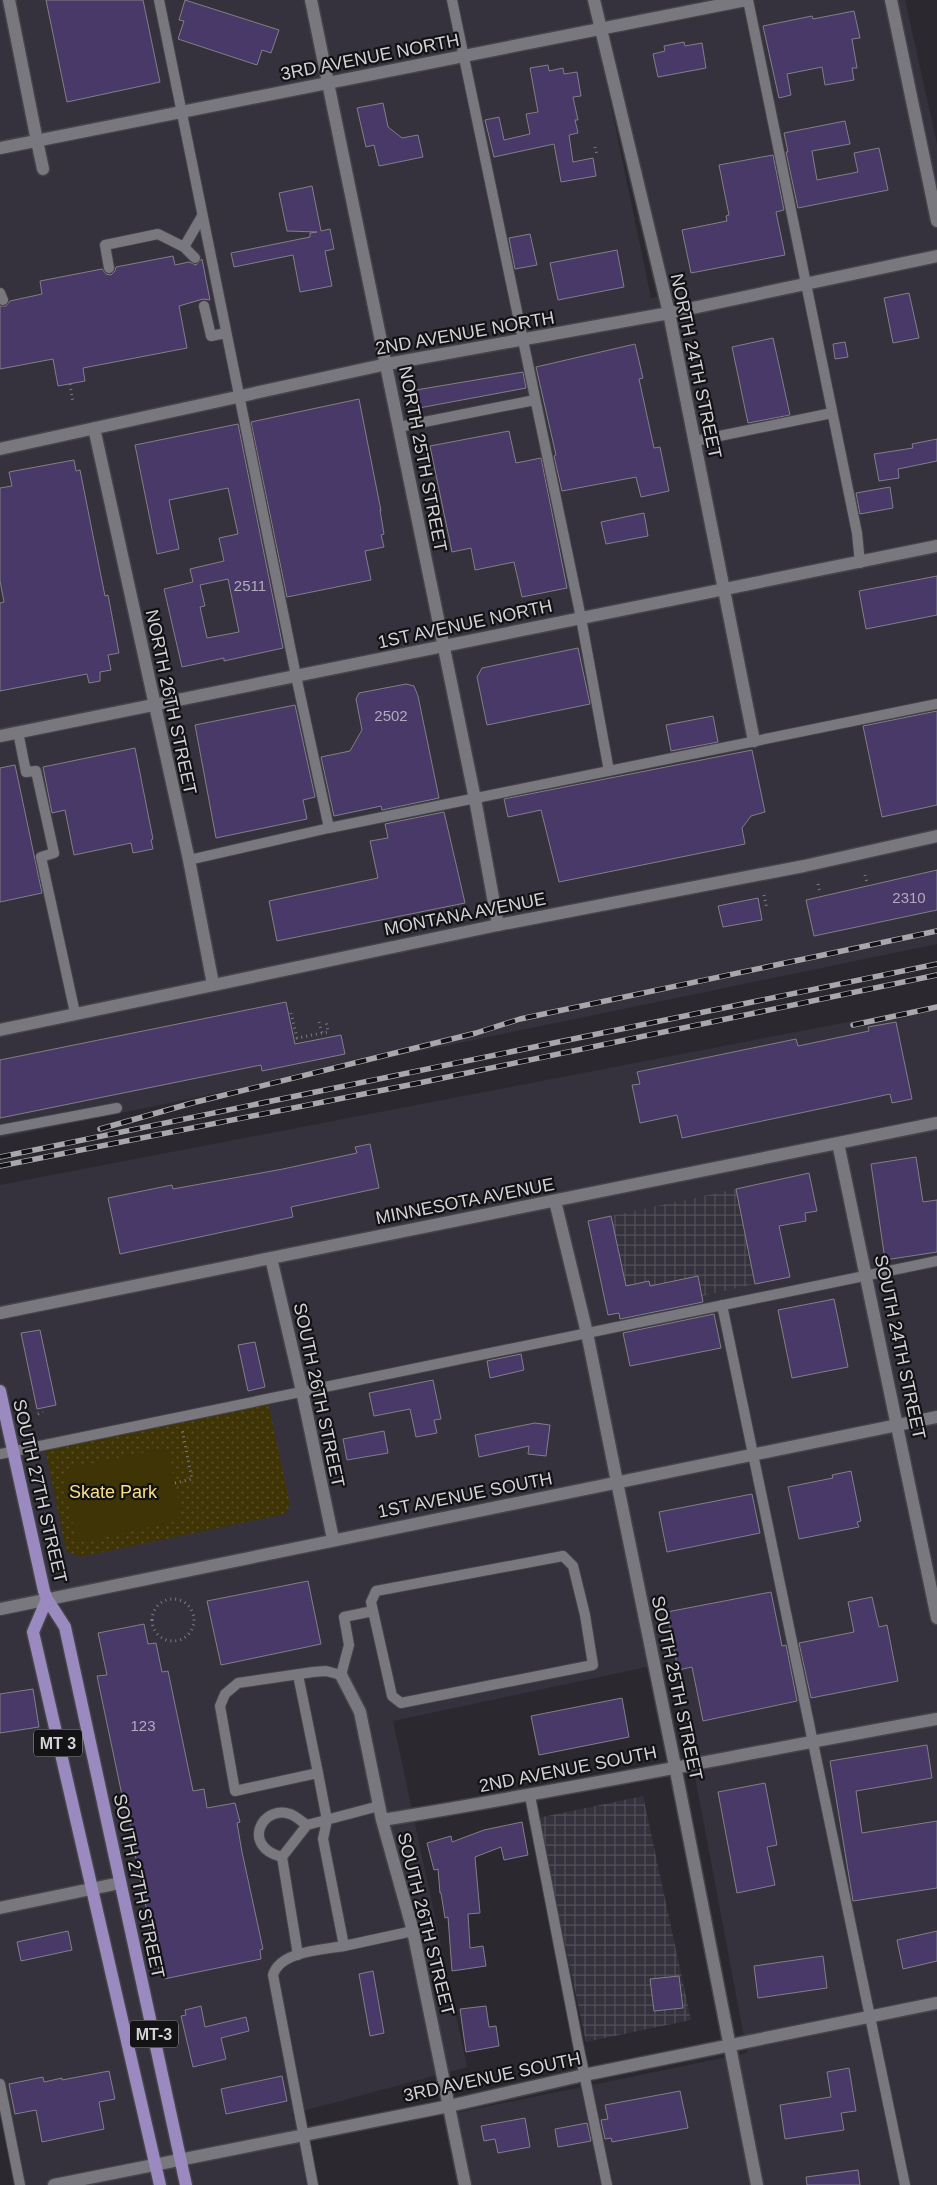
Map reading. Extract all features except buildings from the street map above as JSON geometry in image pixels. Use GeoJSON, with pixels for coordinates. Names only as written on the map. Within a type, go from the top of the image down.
{"type":"FeatureCollection","features":[{"type":"Feature","properties":{"kind":"main road","name":"SOUTH 27TH STREET"},"geometry":{"type":"LineString","coordinates":[[0,1391],[47,1599],[65,1627],[186,2185]]}},
{"type":"Feature","properties":{"kind":"main road","name":"SOUTH 27TH STREET"},"geometry":{"type":"LineString","coordinates":[[47,1599],[32,1632],[160,2185]]}},
{"type":"Feature","properties":{"kind":"street"},"geometry":{"type":"LineString","coordinates":[[9,0],[42,169]]}},
{"type":"Feature","properties":{"kind":"street","name":"NORTH 25TH STREET"},"geometry":{"type":"LineString","coordinates":[[311,0],[475,799],[498,925]]}},
{"type":"Feature","properties":{"kind":"street","name":"NORTH 24TH STREET"},"geometry":{"type":"LineString","coordinates":[[594,0],[599,29],[669,313],[754,741]]}},
{"type":"Feature","properties":{"kind":"street","name":"3RD AVENUE NORTH"},"geometry":{"type":"LineString","coordinates":[[0,148],[747,0]]}},
{"type":"Feature","properties":{"kind":"street"},"geometry":{"type":"LineString","coordinates":[[891,0],[937,221]]}},
{"type":"Feature","properties":{"kind":"street","name":"2ND AVENUE NORTH"},"geometry":{"type":"LineString","coordinates":[[0,449],[387,364],[669,313],[937,256]]}},
{"type":"Feature","properties":{"kind":"street","name":"NORTH 26TH STREET"},"geometry":{"type":"LineString","coordinates":[[94,428],[189,860],[212,984]]}},
{"type":"Feature","properties":{"kind":"street","name":"1ST AVENUE NORTH"},"geometry":{"type":"LineString","coordinates":[[0,736],[937,546]]}},
{"type":"Feature","properties":{"kind":"street","name":"MONTANA AVENUE"},"geometry":{"type":"LineString","coordinates":[[0,1030],[498,925],[798,868],[937,836]]}},
{"type":"Feature","properties":{"kind":"street","name":"MINNESOTA AVENUE"},"geometry":{"type":"LineString","coordinates":[[0,1313],[937,1123]]}},
{"type":"Feature","properties":{"kind":"street","name":"SOUTH 24TH STREET"},"geometry":{"type":"LineString","coordinates":[[838,1143],[937,1618]]}},
{"type":"Feature","properties":{"kind":"street","name":"SOUTH 25TH STREET"},"geometry":{"type":"LineString","coordinates":[[555,1200],[587,1333],[676,1766],[757,2185]]}},
{"type":"Feature","properties":{"kind":"street","name":"SOUTH 26TH STREET"},"geometry":{"type":"LineString","coordinates":[[271,1258],[302,1391],[333,1540]]}},
{"type":"Feature","properties":{"kind":"street","name":"1ST AVENUE SOUTH"},"geometry":{"type":"LineString","coordinates":[[0,1609],[937,1417]]}},
{"type":"Feature","properties":{"kind":"street","name":"SOUTH 26TH STREET"},"geometry":{"type":"LineString","coordinates":[[341,1675],[360,1712],[382,1820],[413,1931],[465,2185]]}},
{"type":"Feature","properties":{"kind":"street","name":"2ND AVENUE SOUTH"},"geometry":{"type":"LineString","coordinates":[[382,1820],[530,1796],[676,1766],[937,1719]]}},
{"type":"Feature","properties":{"kind":"street"},"geometry":{"type":"LineString","coordinates":[[0,1908],[120,1883]]}},
{"type":"Feature","properties":{"kind":"street","name":"3RD AVENUE SOUTH"},"geometry":{"type":"LineString","coordinates":[[54,2185],[155,2163],[449,2106],[584,2075],[937,2002]]}},
{"type":"Feature","properties":{"kind":"lane"},"geometry":{"type":"LineString","coordinates":[[159,0],[296,676],[329,828]]}},
{"type":"Feature","properties":{"kind":"lane"},"geometry":{"type":"LineString","coordinates":[[452,0],[582,618],[609,771]]}},
{"type":"Feature","properties":{"kind":"lane"},"geometry":{"type":"LineString","coordinates":[[747,0],[857,533],[860,563]]}},
{"type":"Feature","properties":{"kind":"lane"},"geometry":{"type":"LineString","coordinates":[[184,247],[202,216]]}},
{"type":"Feature","properties":{"kind":"lane"},"geometry":{"type":"LineString","coordinates":[[109,268],[105,245],[158,234],[184,247],[195,258]]}},
{"type":"Feature","properties":{"kind":"lane"},"geometry":{"type":"LineString","coordinates":[[204,306],[211,336],[226,333]]}},
{"type":"Feature","properties":{"kind":"lane"},"geometry":{"type":"LineString","coordinates":[[399,427],[535,400]]}},
{"type":"Feature","properties":{"kind":"lane"},"geometry":{"type":"LineString","coordinates":[[695,441],[832,413]]}},
{"type":"Feature","properties":{"kind":"lane"},"geometry":{"type":"LineString","coordinates":[[189,860],[329,828],[937,704]]}},
{"type":"Feature","properties":{"kind":"lane"},"geometry":{"type":"LineString","coordinates":[[18,732],[26,772],[36,771],[54,853],[42,856],[75,1013]]}},
{"type":"Feature","properties":{"kind":"lane"},"geometry":{"type":"LineString","coordinates":[[0,1130],[117,1108]]}},
{"type":"Feature","properties":{"kind":"lane"},"geometry":{"type":"LineString","coordinates":[[0,1454],[937,1261]]}},
{"type":"Feature","properties":{"kind":"lane"},"geometry":{"type":"LineString","coordinates":[[722,1305],[905,2185]]}},
{"type":"Feature","properties":{"kind":"lane"},"geometry":{"type":"LineString","coordinates":[[563,1556],[573,1566],[593,1665],[401,1703],[392,1696],[373,1611],[371,1602],[376,1591],[563,1556]]}},
{"type":"Feature","properties":{"kind":"lane"},"geometry":{"type":"LineString","coordinates":[[318,1773],[235,1790],[220,1706],[225,1694],[238,1683],[326,1671],[341,1675],[349,1645],[344,1617],[373,1611]]}},
{"type":"Feature","properties":{"kind":"lane"},"geometry":{"type":"LineString","coordinates":[[298,1675],[327,1820],[323,1839],[344,1946]]}},
{"type":"Feature","properties":{"kind":"lane"},"geometry":{"type":"LineString","coordinates":[[530,1796],[607,2185]]}},
{"type":"Feature","properties":{"kind":"lane"},"geometry":{"type":"LineString","coordinates":[[298,1955],[282,1857],[307,1825],[379,1806]]}},
{"type":"Feature","properties":{"kind":"lane"},"geometry":{"type":"LineString","coordinates":[[282,1857],[270,1854],[260,1845],[258,1835],[264,1820],[277,1813],[284,1813],[291,1814],[307,1825]]}},
{"type":"Feature","properties":{"kind":"lane"},"geometry":{"type":"LineString","coordinates":[[313,2185],[273,1975],[275,1968],[288,1957],[413,1931]]}},
{"type":"Feature","properties":{"kind":"lane"},"geometry":{"type":"LineString","coordinates":[[0,2084],[20,2185]]}},
{"type":"Feature","properties":{"kind":"path"},"geometry":{"type":"LineString","coordinates":[[595,146],[597,155]]}},
{"type":"Feature","properties":{"kind":"path"},"geometry":{"type":"LineString","coordinates":[[70,384],[73,404]]}},
{"type":"Feature","properties":{"kind":"path"},"geometry":{"type":"LineString","coordinates":[[865,875],[867,883]]}},
{"type":"Feature","properties":{"kind":"path"},"geometry":{"type":"LineString","coordinates":[[818,884],[820,893]]}},
{"type":"Feature","properties":{"kind":"path"},"geometry":{"type":"LineString","coordinates":[[764,895],[767,909]]}},
{"type":"Feature","properties":{"kind":"path"},"geometry":{"type":"LineString","coordinates":[[291,1013],[297,1038],[328,1032],[326,1020]]}},
{"type":"Feature","properties":{"kind":"path"},"geometry":{"type":"LineString","coordinates":[[319,1022],[322,1033]]}},
{"type":"Feature","properties":{"kind":"path"},"geometry":{"type":"LineString","coordinates":[[38,1414],[42,1412]]}},
{"type":"Feature","properties":{"kind":"path"},"geometry":{"type":"LineString","coordinates":[[175,1483],[192,1479],[179,1417]]}},
{"type":"Feature","properties":{"kind":"path"},"geometry":{"type":"LineString","coordinates":[[169,1600],[183,1602],[192,1611],[194,1618],[192,1631],[184,1638],[175,1641],[162,1638],[154,1628],[152,1621],[157,1607],[169,1600]]}},
{"type":"Feature","properties":{"kind":"shaded area"},"geometry":{"type":"Polygon","coordinates":[[[0,0],[589,0],[651,298],[665,295],[600,0],[905,0],[937,144],[937,944],[0,1138],[0,0]]]}},
{"type":"Feature","properties":{"kind":"shaded area"},"geometry":{"type":"Polygon","coordinates":[[[937,1005],[937,2185],[465,2185],[451,2114],[747,2053],[696,1782],[670,1662],[393,1721],[467,2067],[292,2114],[302,2135],[313,2185],[20,2185],[0,2084],[0,1185],[937,1005]]]}},
{"type":"Feature","properties":{"kind":"shaded area"},"geometry":{"type":"Polygon","coordinates":[[[736,1189],[755,1284],[702,1296],[698,1276],[650,1286],[649,1281],[626,1286],[611,1216],[736,1189]]]}},
{"type":"Feature","properties":{"kind":"shaded area"},"geometry":{"type":"Polygon","coordinates":[[[643,1796],[691,2020],[586,2042],[538,1818],[643,1796]]]}},
{"type":"Feature","properties":{"kind":"green space","name":"Skate Park"},"geometry":{"type":"Polygon","coordinates":[[[268,1402],[290,1505],[285,1514],[80,1557],[66,1551],[45,1448],[268,1402]]]}},
{"type":"Feature","properties":{"kind":"green space"},"geometry":{"type":"Polygon","coordinates":[[[160,1449],[169,1453],[181,1514],[176,1521],[83,1542],[76,1539],[63,1477],[66,1469],[160,1449]]]}},
{"type":"Feature","properties":{"kind":"railway"},"geometry":{"type":"LineString","coordinates":[[100,1129],[192,1103],[476,1033],[520,1019],[937,931]]}},
{"type":"Feature","properties":{"kind":"railway"},"geometry":{"type":"LineString","coordinates":[[0,1157],[937,964]]}},
{"type":"Feature","properties":{"kind":"railway"},"geometry":{"type":"LineString","coordinates":[[0,1166],[419,1083],[937,975]]}},
{"type":"Feature","properties":{"kind":"railway"},"geometry":{"type":"LineString","coordinates":[[853,1025],[937,1007]]}}]}
